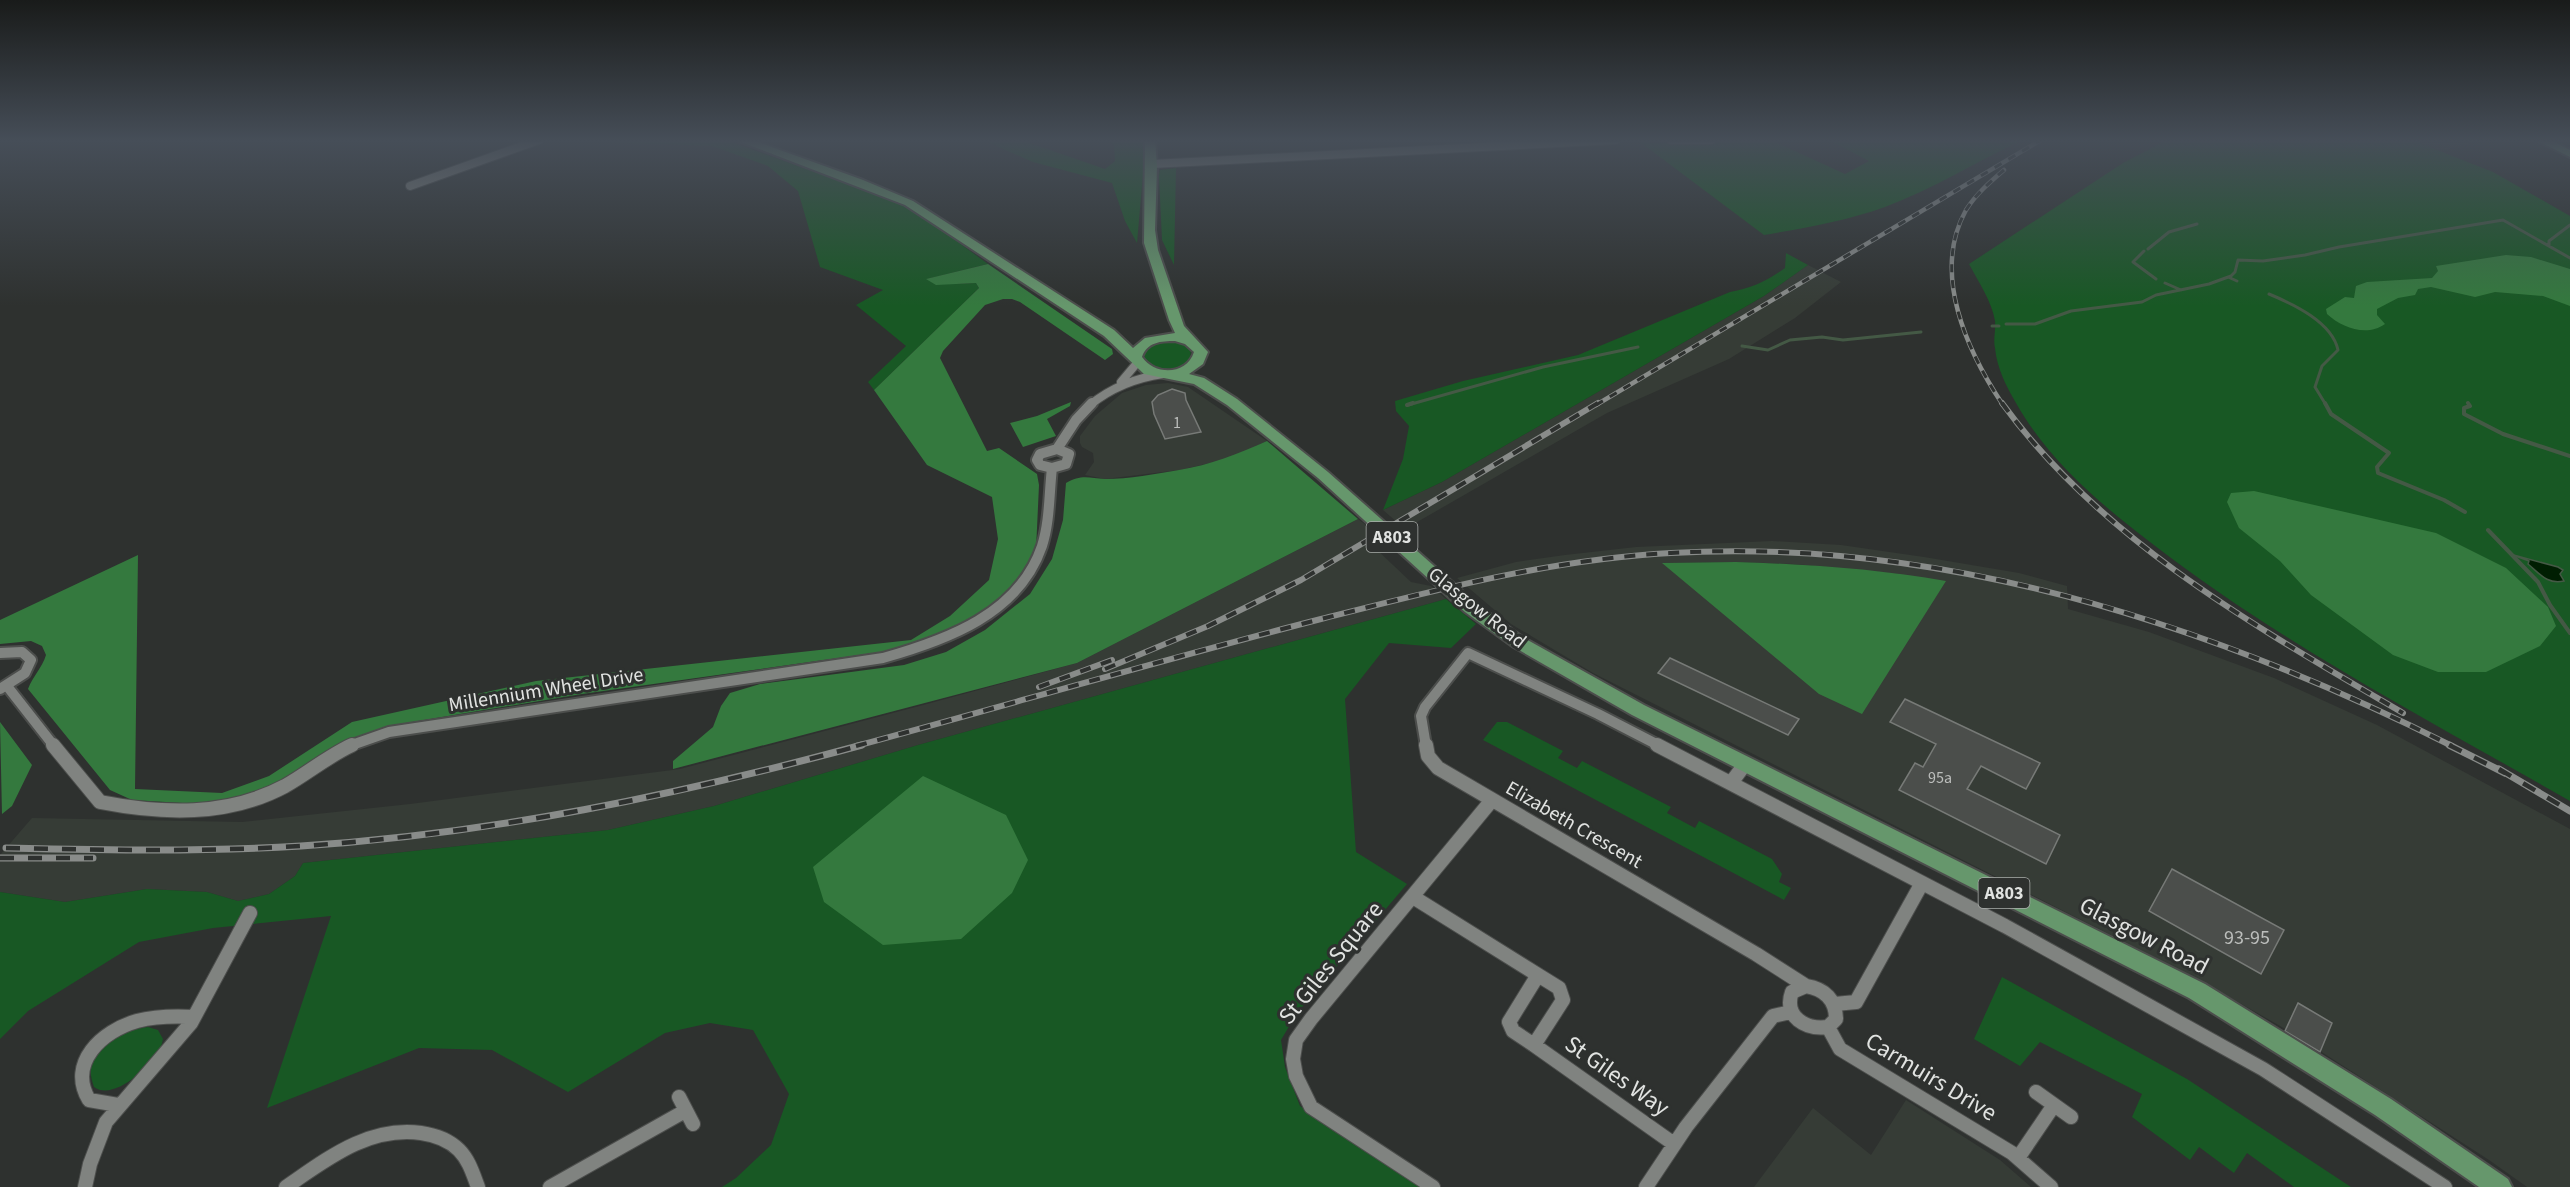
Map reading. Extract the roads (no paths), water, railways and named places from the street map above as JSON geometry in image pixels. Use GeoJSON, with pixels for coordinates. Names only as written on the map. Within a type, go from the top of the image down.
{"type":"FeatureCollection","features":[{"type":"Feature","properties":{"kind":"main road"},"geometry":{"type":"LineString","coordinates":[[891,195],[909,203],[1101,328],[1147,371],[1166,374],[1185,371],[1198,363],[1201,356],[1200,349],[1178,329],[1154,260],[1150,242],[1151,195]]}},
{"type":"Feature","properties":{"kind":"main road"},"geometry":{"type":"LineString","coordinates":[[1136,360],[1139,347],[1155,339],[1168,324],[1172,309]]}},
{"type":"Feature","properties":{"kind":"main road"},"geometry":{"type":"LineString","coordinates":[[1101,328],[1120,335],[1190,340]]}},
{"type":"Feature","properties":{"kind":"main road","name":"A803"},"geometry":{"type":"LineString","coordinates":[[1198,363],[1200,376],[1210,387]]}},
{"type":"Feature","properties":{"kind":"main road","name":"A803"},"geometry":{"type":"LineString","coordinates":[[1166,374],[1192,378],[1210,387]]}},
{"type":"Feature","properties":{"kind":"main road","name":"Glasgow Road"},"geometry":{"type":"LineString","coordinates":[[1210,387],[1254,419],[1315,469],[1471,608],[1518,642],[1598,689],[2197,991],[2373,1101],[2500,1187]]}},
{"type":"Feature","properties":{"kind":"street"},"geometry":{"type":"LineString","coordinates":[[1058,449],[1068,430],[1083,412],[1121,383],[1136,360]]}},
{"type":"Feature","properties":{"kind":"street"},"geometry":{"type":"LineString","coordinates":[[1121,383],[1166,374]]}},
{"type":"Feature","properties":{"kind":"street"},"geometry":{"type":"LineString","coordinates":[[1058,449],[1069,454],[1069,461],[1062,466],[1052,468],[1040,465],[1038,457],[1044,451],[1058,449]]}},
{"type":"Feature","properties":{"kind":"street","name":"Millennium Wheel Drive"},"geometry":{"type":"LineString","coordinates":[[4,688],[100,802],[151,810],[208,810],[238,806],[284,786],[337,751],[372,735],[883,658],[943,640],[987,615],[1007,599],[1035,562],[1042,545],[1052,468]]}},
{"type":"Feature","properties":{"kind":"street"},"geometry":{"type":"LineString","coordinates":[[0,653],[22,652],[31,660],[25,673],[4,688]]}},
{"type":"Feature","properties":{"kind":"street","name":"Glasgow Road"},"geometry":{"type":"LineString","coordinates":[[1468,653],[1599,714],[2005,926],[2263,1069],[2445,1187]]}},
{"type":"Feature","properties":{"kind":"street","name":"Elizabeth Crescent"},"geometry":{"type":"LineString","coordinates":[[1468,653],[1425,707],[1421,716],[1428,756],[1437,768],[1756,954],[1806,986]]}},
{"type":"Feature","properties":{"kind":"street"},"geometry":{"type":"LineString","coordinates":[[1731,783],[1745,764]]}},
{"type":"Feature","properties":{"kind":"street","name":"St Giles Square"},"geometry":{"type":"LineString","coordinates":[[1433,1187],[1311,1107],[1301,1088],[1293,1063],[1295,1043],[1311,1019],[1492,800]]}},
{"type":"Feature","properties":{"kind":"street"},"geometry":{"type":"LineString","coordinates":[[1835,1004],[1856,1002],[1922,883]]}},
{"type":"Feature","properties":{"kind":"street","name":"St Giles Way"},"geometry":{"type":"LineString","coordinates":[[1413,897],[1559,988],[1563,1000],[1534,1045]]}},
{"type":"Feature","properties":{"kind":"street"},"geometry":{"type":"LineString","coordinates":[[85,1187],[96,1145],[106,1122],[118,1105],[180,1038],[194,1017],[250,913]]}},
{"type":"Feature","properties":{"kind":"street","name":"St Giles Way"},"geometry":{"type":"LineString","coordinates":[[1538,975],[1509,1022],[1513,1031],[1674,1144]]}},
{"type":"Feature","properties":{"kind":"street"},"geometry":{"type":"LineString","coordinates":[[1806,986],[1825,993],[1835,1004],[1836,1019],[1828,1027],[1820,1029],[1804,1025],[1791,1012],[1788,1005],[1792,992],[1806,986]]}},
{"type":"Feature","properties":{"kind":"street"},"geometry":{"type":"LineString","coordinates":[[1646,1187],[1674,1144],[1773,1016],[1791,1012]]}},
{"type":"Feature","properties":{"kind":"street"},"geometry":{"type":"LineString","coordinates":[[118,1105],[89,1100],[83,1093],[79,1081],[82,1063],[93,1050],[115,1031],[133,1022],[162,1016],[194,1017]]}},
{"type":"Feature","properties":{"kind":"street","name":"Carmuirs Drive"},"geometry":{"type":"LineString","coordinates":[[1828,1027],[1840,1049],[2018,1158],[2051,1187]]}},
{"type":"Feature","properties":{"kind":"street"},"geometry":{"type":"LineString","coordinates":[[2036,1092],[2070,1116]]}},
{"type":"Feature","properties":{"kind":"street"},"geometry":{"type":"LineString","coordinates":[[550,1187],[682,1104],[693,1124]]}},
{"type":"Feature","properties":{"kind":"street"},"geometry":{"type":"LineString","coordinates":[[2018,1158],[2054,1105]]}},
{"type":"Feature","properties":{"kind":"street"},"geometry":{"type":"LineString","coordinates":[[286,1187],[364,1139],[400,1132],[440,1138],[457,1148],[469,1164],[478,1187]]}},
{"type":"Feature","properties":{"kind":"waterway"},"geometry":{"type":"LineString","coordinates":[[2228,277],[2235,272],[2238,260],[2263,261],[2305,255],[2339,247],[2503,220],[2570,258]]}},
{"type":"Feature","properties":{"kind":"waterway"},"geometry":{"type":"LineString","coordinates":[[2148,249],[2169,232],[2197,224]]}},
{"type":"Feature","properties":{"kind":"waterway"},"geometry":{"type":"LineString","coordinates":[[2549,246],[2549,241],[2570,225]]}},
{"type":"Feature","properties":{"kind":"waterway"},"geometry":{"type":"LineString","coordinates":[[2144,251],[2133,262],[2156,279]]}},
{"type":"Feature","properties":{"kind":"waterway"},"geometry":{"type":"LineString","coordinates":[[2181,290],[2228,277]]}},
{"type":"Feature","properties":{"kind":"waterway"},"geometry":{"type":"LineString","coordinates":[[2228,277],[2237,281]]}},
{"type":"Feature","properties":{"kind":"waterway"},"geometry":{"type":"LineString","coordinates":[[2165,283],[2181,290]]}},
{"type":"Feature","properties":{"kind":"waterway"},"geometry":{"type":"LineString","coordinates":[[2006,324],[2035,324],[2071,311],[2142,302],[2156,295],[2181,290]]}},
{"type":"Feature","properties":{"kind":"waterway"},"geometry":{"type":"LineString","coordinates":[[2269,294],[2310,315],[2328,331],[2334,340],[2338,350],[2322,366],[2315,387],[2326,405]]}},
{"type":"Feature","properties":{"kind":"waterway"},"geometry":{"type":"LineString","coordinates":[[1992,326],[1999,326]]}},
{"type":"Feature","properties":{"kind":"waterway"},"geometry":{"type":"LineString","coordinates":[[1742,346],[1768,350],[1790,340],[1822,337],[1843,340],[1921,332]]}},
{"type":"Feature","properties":{"kind":"waterway"},"geometry":{"type":"LineString","coordinates":[[1408,405],[1543,367],[1638,347]]}},
{"type":"Feature","properties":{"kind":"waterway"},"geometry":{"type":"LineString","coordinates":[[1407,405],[1413,403]]}},
{"type":"Feature","properties":{"kind":"waterway"},"geometry":{"type":"LineString","coordinates":[[2325,403],[2331,414],[2389,453],[2377,467],[2378,473],[2444,500],[2465,512]]}},
{"type":"Feature","properties":{"kind":"waterway"},"geometry":{"type":"LineString","coordinates":[[2468,403],[2470,406],[2464,408],[2464,414],[2503,434],[2570,456]]}},
{"type":"Feature","properties":{"kind":"waterway"},"geometry":{"type":"LineString","coordinates":[[2488,530],[2538,582],[2550,605],[2570,633]]}},
{"type":"Feature","properties":{"kind":"railway"},"geometry":{"type":"LineString","coordinates":[[1596,405],[1948,195]]}},
{"type":"Feature","properties":{"kind":"railway"},"geometry":{"type":"LineString","coordinates":[[1977,195],[1966,210],[1956,234],[1952,259],[1953,285],[1966,336],[1977,361],[2003,405]]}},
{"type":"Feature","properties":{"kind":"railway"},"geometry":{"type":"LineString","coordinates":[[1105,669],[1208,626],[1301,580],[1598,403]]}},
{"type":"Feature","properties":{"kind":"railway"},"geometry":{"type":"LineString","coordinates":[[2002,403],[2042,453],[2087,498],[2135,540],[2239,614],[2403,713]]}},
{"type":"Feature","properties":{"kind":"railway"},"geometry":{"type":"LineString","coordinates":[[856,746],[1263,634],[1495,577],[1627,556],[1773,552],[1874,559],[1975,575],[2074,598],[2171,628],[2267,663],[2361,702],[2452,746]]}},
{"type":"Feature","properties":{"kind":"railway"},"geometry":{"type":"LineString","coordinates":[[1039,687],[1112,660]]}},
{"type":"Feature","properties":{"kind":"railway"},"geometry":{"type":"LineString","coordinates":[[6,848],[154,850],[264,848],[443,832],[584,810],[654,796],[862,745]]}},
{"type":"Feature","properties":{"kind":"railway"},"geometry":{"type":"LineString","coordinates":[[2449,745],[2505,773]]}},
{"type":"Feature","properties":{"kind":"railway"},"geometry":{"type":"LineString","coordinates":[[2499,769],[2570,811]]}},
{"type":"Feature","properties":{"kind":"railway"},"geometry":{"type":"LineString","coordinates":[[0,858],[93,858]]}}]}
